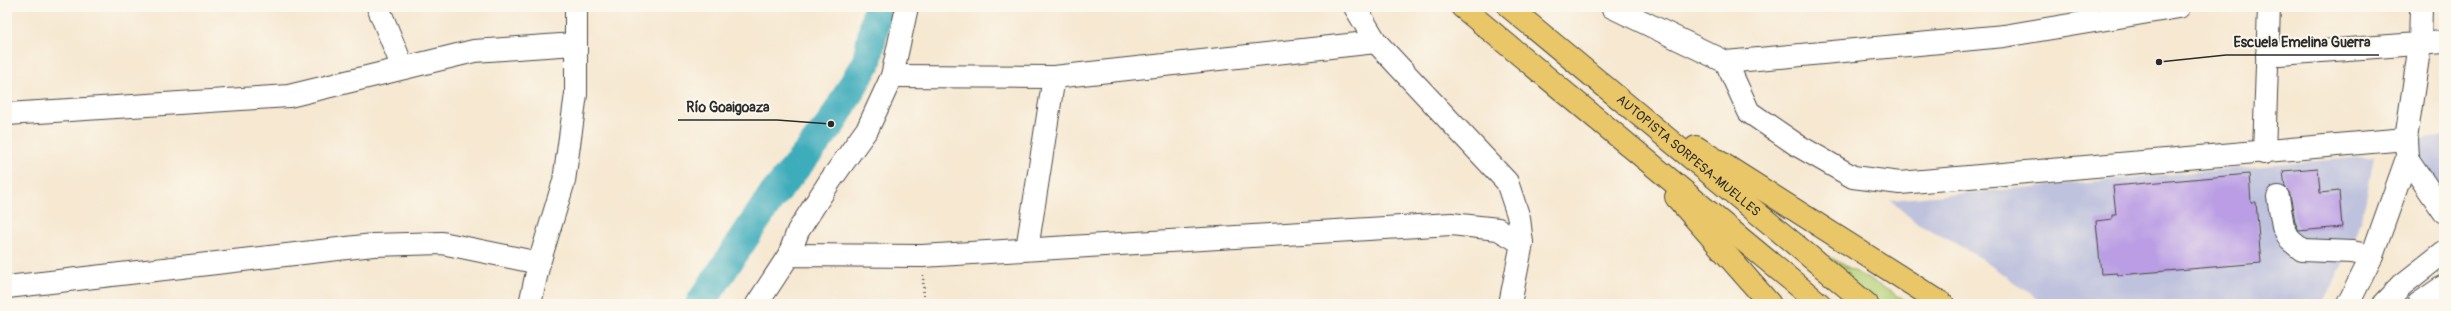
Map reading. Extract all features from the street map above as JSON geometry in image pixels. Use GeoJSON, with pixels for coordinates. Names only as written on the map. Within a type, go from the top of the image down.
{"type":"FeatureCollection","features":[{"type":"Feature","properties":{"kind":"main road","name":"AUTOPISTA SORPESA-MUELLES"},"geometry":{"type":"LineString","coordinates":[[1462,7],[1820,304]]}},
{"type":"Feature","properties":{"kind":"main road","name":"AUTOPISTA SORPESA-MUELLES"},"geometry":{"type":"LineString","coordinates":[[1509,7],[1867,304]]}},
{"type":"Feature","properties":{"kind":"main road"},"geometry":{"type":"LineString","coordinates":[[1606,89],[1789,208],[1943,304]]}},
{"type":"Feature","properties":{"kind":"main road"},"geometry":{"type":"LineString","coordinates":[[1629,144],[1770,304]]}},
{"type":"Feature","properties":{"kind":"street"},"geometry":{"type":"LineString","coordinates":[[378,7],[403,68]]}},
{"type":"Feature","properties":{"kind":"street"},"geometry":{"type":"LineString","coordinates":[[530,304],[539,262],[564,181],[576,94],[576,7]]}},
{"type":"Feature","properties":{"kind":"street"},"geometry":{"type":"LineString","coordinates":[[757,304],[789,256],[802,225],[830,181],[868,128],[892,76],[907,7]]}},
{"type":"Feature","properties":{"kind":"street"},"geometry":{"type":"LineString","coordinates":[[1354,7],[1376,42],[1507,182],[1519,218],[1522,243],[1510,304]]}},
{"type":"Feature","properties":{"kind":"street"},"geometry":{"type":"LineString","coordinates":[[1612,7],[1726,62],[2004,36],[2128,11],[2179,7]]}},
{"type":"Feature","properties":{"kind":"street"},"geometry":{"type":"LineString","coordinates":[[2264,153],[2269,7]]}},
{"type":"Feature","properties":{"kind":"street"},"geometry":{"type":"LineString","coordinates":[[2348,304],[2372,256],[2407,149],[2420,44],[2421,7]]}},
{"type":"Feature","properties":{"kind":"street"},"geometry":{"type":"LineString","coordinates":[[892,76],[1054,77],[1376,42]]}},
{"type":"Feature","properties":{"kind":"street"},"geometry":{"type":"LineString","coordinates":[[2267,55],[2444,42]]}},
{"type":"Feature","properties":{"kind":"street"},"geometry":{"type":"LineString","coordinates":[[7,114],[289,96],[474,51],[575,44]]}},
{"type":"Feature","properties":{"kind":"street"},"geometry":{"type":"LineString","coordinates":[[1726,62],[1749,112],[1797,145],[1853,177],[1900,183],[2264,153],[2407,149]]}},
{"type":"Feature","properties":{"kind":"street"},"geometry":{"type":"LineString","coordinates":[[1027,249],[1054,77]]}},
{"type":"Feature","properties":{"kind":"street"},"geometry":{"type":"LineString","coordinates":[[2407,149],[2444,212]]}},
{"type":"Feature","properties":{"kind":"street"},"geometry":{"type":"LineString","coordinates":[[2278,197],[2283,226],[2290,240],[2302,250],[2352,252],[2372,256]]}},
{"type":"Feature","properties":{"kind":"street"},"geometry":{"type":"LineString","coordinates":[[789,256],[922,256],[1451,224],[1498,229],[1522,243]]}},
{"type":"Feature","properties":{"kind":"street"},"geometry":{"type":"LineString","coordinates":[[7,287],[373,245],[442,243],[539,262]]}},
{"type":"Feature","properties":{"kind":"street"},"geometry":{"type":"LineString","coordinates":[[2384,304],[2402,285],[2444,252]]}},
{"type":"Feature","properties":{"kind":"street"},"geometry":{"type":"LineString","coordinates":[[2418,304],[2444,286]]}},
{"type":"Feature","properties":{"kind":"path"},"geometry":{"type":"LineString","coordinates":[[922,256],[924,304]]}},
{"type":"Feature","properties":{"kind":"shaded area"},"geometry":{"type":"Polygon","coordinates":[[[2444,135],[2444,205],[2409,141],[2444,135]]]}},
{"type":"Feature","properties":{"kind":"shaded area"},"geometry":{"type":"Polygon","coordinates":[[[2374,156],[2366,201],[2353,243],[2323,304],[2045,304],[1973,253],[1914,221],[1890,200],[2374,156]]]}},
{"type":"Feature","properties":{"kind":"green space"},"geometry":{"type":"Polygon","coordinates":[[[1783,230],[1912,304],[1877,304],[1783,230]]]}},
{"type":"Feature","properties":{"kind":"building"},"geometry":{"type":"Polygon","coordinates":[[[2318,168],[2320,193],[2339,191],[2342,227],[2299,231],[2295,222],[2290,194],[2285,187],[2283,171],[2318,168]]]}},
{"type":"Feature","properties":{"kind":"building"},"geometry":{"type":"Polygon","coordinates":[[[2249,174],[2251,202],[2256,202],[2261,263],[2118,275],[2117,273],[2101,274],[2096,221],[2112,219],[2112,215],[2116,215],[2113,186],[2249,174]]]}},
{"type":"Feature","properties":{"kind":"waterway"},"geometry":{"type":"LineString","coordinates":[[700,304],[770,199],[831,124],[867,61],[878,7]]}},
{"type":"Feature","properties":{"kind":"place","name":"Escuela Emelina Guerra"},"geometry":{"type":"Point","coordinates":[2159,62]}},
{"type":"Feature","properties":{"kind":"place","name":"Río Goaigoaza"},"geometry":{"type":"Point","coordinates":[831,124]}}]}
